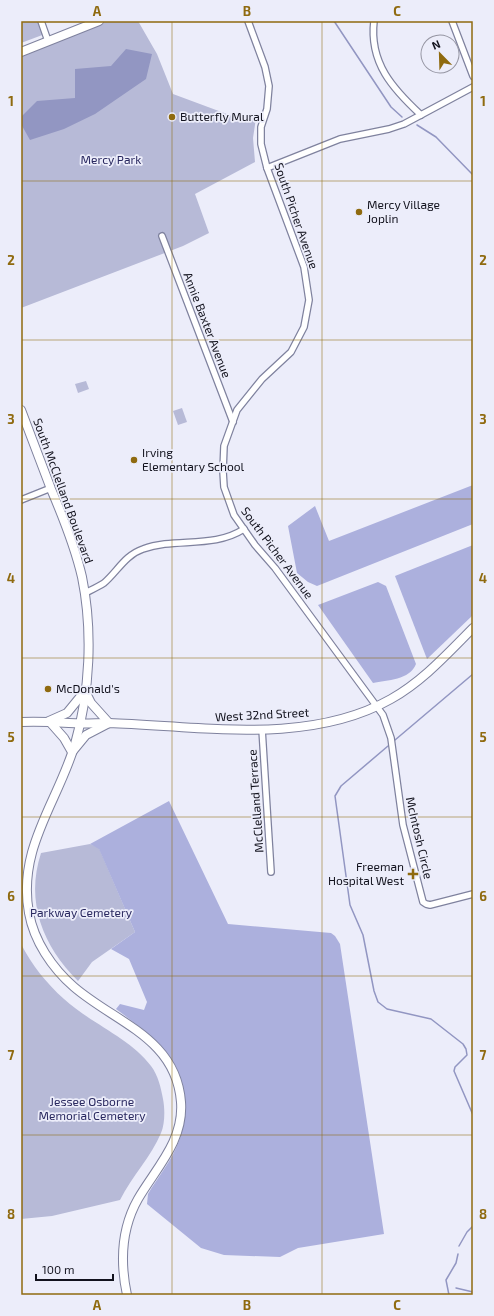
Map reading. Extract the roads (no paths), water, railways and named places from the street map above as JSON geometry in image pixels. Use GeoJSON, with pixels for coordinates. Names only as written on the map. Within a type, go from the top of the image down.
{"type":"FeatureCollection","features":[{"type":"Feature","properties":{"kind":"main road"},"geometry":{"type":"LineString","coordinates":[[21,52],[84,24],[99,21]]}},
{"type":"Feature","properties":{"kind":"main road","name":"South McClelland Boulevard"},"geometry":{"type":"LineString","coordinates":[[21,410],[23,421],[51,488],[75,553],[85,593],[89,641],[85,691],[72,752]]}},
{"type":"Feature","properties":{"kind":"main road","name":"West 32nd Street"},"geometry":{"type":"LineString","coordinates":[[21,722],[50,721],[109,723],[192,729],[262,729],[326,723],[355,715],[378,706],[419,680],[473,628]]}},
{"type":"Feature","properties":{"kind":"main road"},"geometry":{"type":"LineString","coordinates":[[72,752],[64,738],[50,721],[67,713],[85,691],[91,703],[109,723],[86,735],[72,752],[37,836],[26,877],[31,921],[34,933],[51,963],[74,987],[142,1034],[158,1048],[175,1074],[179,1086],[181,1105],[176,1138],[167,1156],[138,1200],[125,1229],[123,1260],[126,1295]]}},
{"type":"Feature","properties":{"kind":"street"},"geometry":{"type":"LineString","coordinates":[[41,21],[48,41]]}},
{"type":"Feature","properties":{"kind":"street","name":"South Picher Avenue"},"geometry":{"type":"LineString","coordinates":[[248,21],[265,67],[269,86],[267,109],[261,127],[261,144],[267,168],[304,267],[310,300],[304,326],[291,352],[262,379],[237,410],[224,446],[224,487],[230,506],[244,529],[378,706]]}},
{"type":"Feature","properties":{"kind":"street"},"geometry":{"type":"LineString","coordinates":[[374,21],[375,48],[382,69],[395,89],[421,115]]}},
{"type":"Feature","properties":{"kind":"street"},"geometry":{"type":"LineString","coordinates":[[452,21],[473,76]]}},
{"type":"Feature","properties":{"kind":"street"},"geometry":{"type":"LineString","coordinates":[[267,168],[340,139],[389,129],[421,115],[473,87]]}},
{"type":"Feature","properties":{"kind":"street","name":"Annie Baxter Avenue"},"geometry":{"type":"LineString","coordinates":[[162,236],[233,422]]}},
{"type":"Feature","properties":{"kind":"street"},"geometry":{"type":"LineString","coordinates":[[21,500],[51,488]]}},
{"type":"Feature","properties":{"kind":"street"},"geometry":{"type":"LineString","coordinates":[[85,593],[104,582],[127,558],[141,549],[159,545],[220,540],[244,529]]}},
{"type":"Feature","properties":{"kind":"street","name":"McIntosh Circle"},"geometry":{"type":"LineString","coordinates":[[378,706],[389,729],[403,825],[423,902],[430,905],[473,894]]}},
{"type":"Feature","properties":{"kind":"street","name":"McClelland Terrace"},"geometry":{"type":"LineString","coordinates":[[262,729],[271,872]]}},
{"type":"Feature","properties":{"kind":"waterway"},"geometry":{"type":"LineString","coordinates":[[334,21],[391,107],[402,117]]}},
{"type":"Feature","properties":{"kind":"waterway"},"geometry":{"type":"LineString","coordinates":[[417,125],[436,137],[473,175]]}},
{"type":"Feature","properties":{"kind":"waterway"},"geometry":{"type":"LineString","coordinates":[[395,740],[473,674]]}},
{"type":"Feature","properties":{"kind":"waterway"},"geometry":{"type":"LineString","coordinates":[[388,746],[341,786],[335,796],[350,905],[363,935],[374,991],[378,1002],[387,1009],[431,1019],[463,1044],[466,1049],[467,1055],[455,1067],[454,1071],[473,1115]]}},
{"type":"Feature","properties":{"kind":"waterway"},"geometry":{"type":"LineString","coordinates":[[459,1246],[467,1232],[473,1226]]}},
{"type":"Feature","properties":{"kind":"waterway"},"geometry":{"type":"LineString","coordinates":[[449,1295],[446,1280],[456,1263],[458,1254]]}},
{"type":"Feature","properties":{"kind":"waterway"},"geometry":{"type":"LineString","coordinates":[[456,1288],[473,1292]]}},
{"type":"Feature","properties":{"kind":"place","name":"Butterfly Mural"},"geometry":{"type":"Point","coordinates":[172,117]}},
{"type":"Feature","properties":{"kind":"place","name":"Mercy Village Joplin"},"geometry":{"type":"Point","coordinates":[359,212]}},
{"type":"Feature","properties":{"kind":"place","name":"Irving Elementary School"},"geometry":{"type":"Point","coordinates":[134,460]}},
{"type":"Feature","properties":{"kind":"place","name":"McDonald's"},"geometry":{"type":"Point","coordinates":[48,689]}},
{"type":"Feature","properties":{"kind":"place","name":"Freeman Hospital West"},"geometry":{"type":"Point","coordinates":[413,874]}},
{"type":"Feature","properties":{"kind":"park label","name":"Mercy Park"},"geometry":{"type":"Point","coordinates":[111,160]}},
{"type":"Feature","properties":{"kind":"park label","name":"Parkway Cemetery"},"geometry":{"type":"Point","coordinates":[81,913]}},
{"type":"Feature","properties":{"kind":"park label","name":"Jessee Osborne Memorial Cemetery"},"geometry":{"type":"Point","coordinates":[92,1109]}}]}
